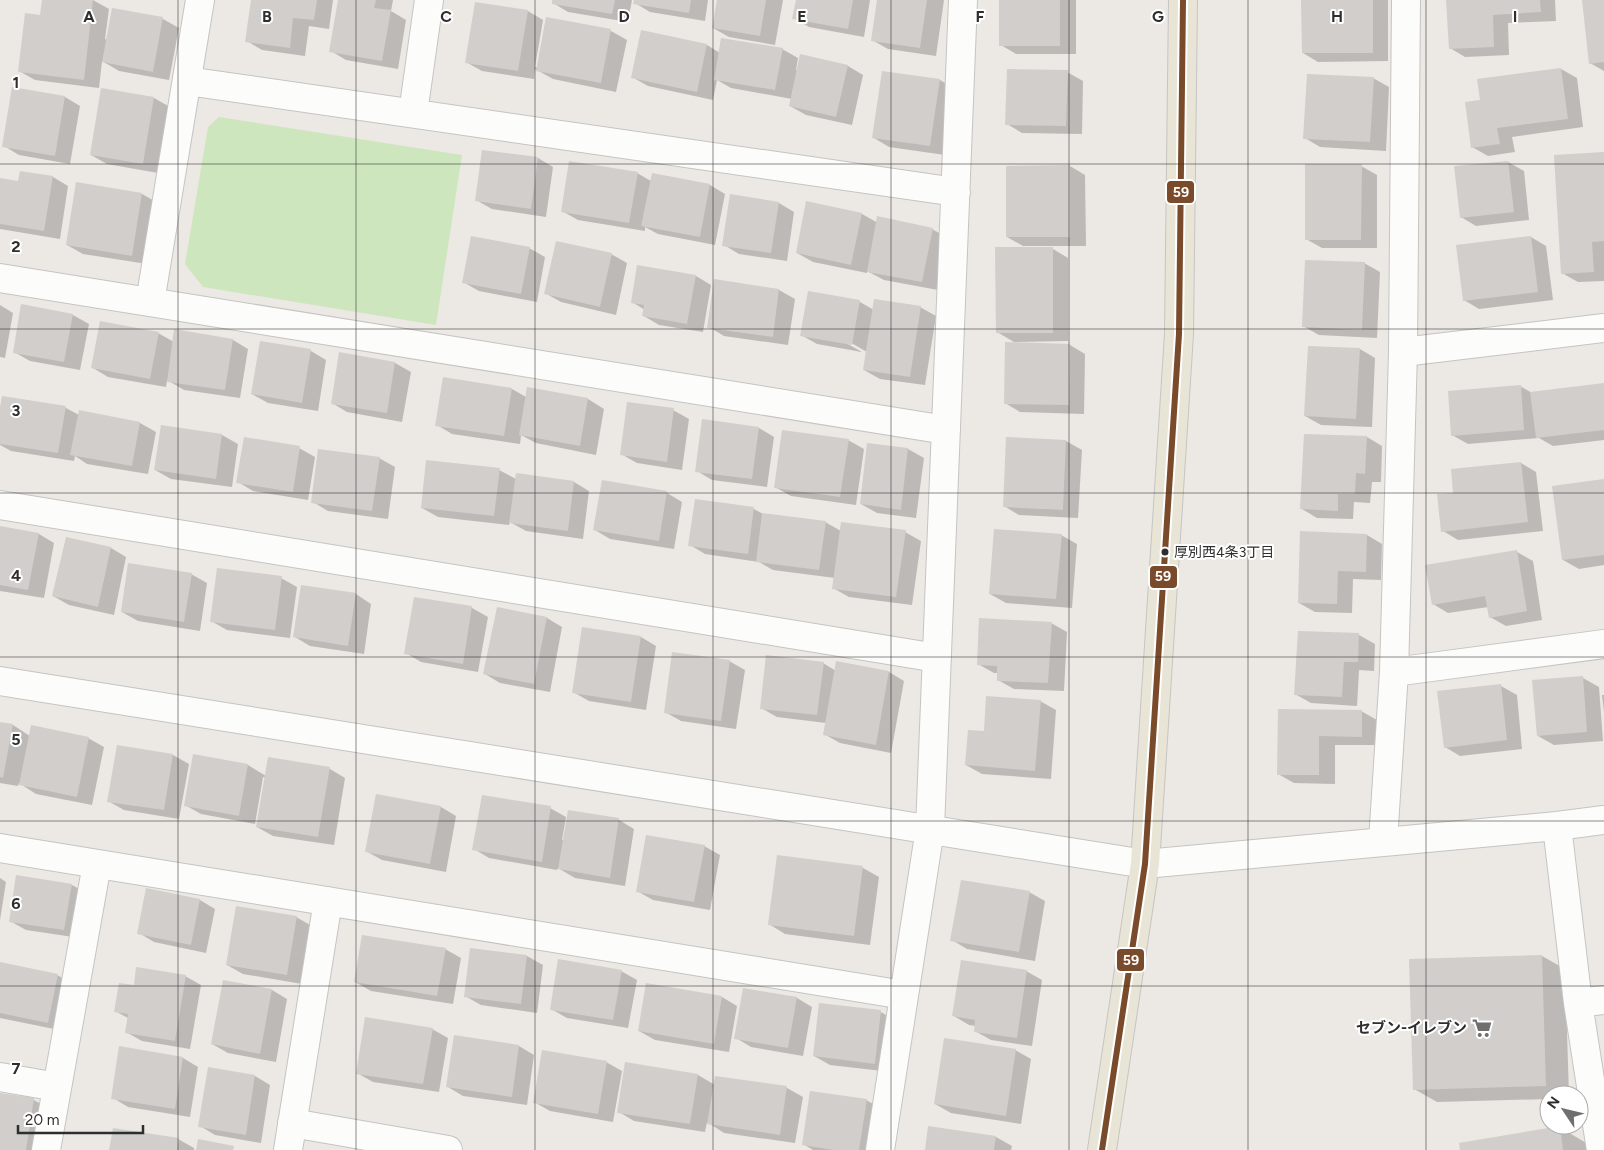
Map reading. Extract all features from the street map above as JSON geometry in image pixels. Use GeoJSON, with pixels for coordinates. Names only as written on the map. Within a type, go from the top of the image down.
{"type":"FeatureCollection","features":[{"type":"Feature","properties":{"kind":"main road"},"geometry":{"type":"LineString","coordinates":[[1102,1150],[1145,864],[1179,334],[1183,0]]}},
{"type":"Feature","properties":{"kind":"street"},"geometry":{"type":"LineString","coordinates":[[150,302],[200,0]]}},
{"type":"Feature","properties":{"kind":"street"},"geometry":{"type":"LineString","coordinates":[[413,113],[429,0]]}},
{"type":"Feature","properties":{"kind":"street"},"geometry":{"type":"LineString","coordinates":[[880,1150],[930,829],[963,0]]}},
{"type":"Feature","properties":{"kind":"street"},"geometry":{"type":"LineString","coordinates":[[1383,841],[1394,672],[1403,352],[1406,0]]}},
{"type":"Feature","properties":{"kind":"street"},"geometry":{"type":"LineString","coordinates":[[187,81],[956,192]]}},
{"type":"Feature","properties":{"kind":"street"},"geometry":{"type":"LineString","coordinates":[[0,278],[946,430]]}},
{"type":"Feature","properties":{"kind":"street"},"geometry":{"type":"LineString","coordinates":[[1403,352],[1604,328]]}},
{"type":"Feature","properties":{"kind":"street"},"geometry":{"type":"LineString","coordinates":[[0,506],[937,658]]}},
{"type":"Feature","properties":{"kind":"street"},"geometry":{"type":"LineString","coordinates":[[1394,672],[1604,644]]}},
{"type":"Feature","properties":{"kind":"street"},"geometry":{"type":"LineString","coordinates":[[0,681],[1145,864],[1604,820]]}},
{"type":"Feature","properties":{"kind":"street"},"geometry":{"type":"LineString","coordinates":[[1557,826],[1591,1002],[1601,1150]]}},
{"type":"Feature","properties":{"kind":"street"},"geometry":{"type":"LineString","coordinates":[[0,848],[904,995]]}},
{"type":"Feature","properties":{"kind":"street"},"geometry":{"type":"LineString","coordinates":[[46,1150],[97,864]]}},
{"type":"Feature","properties":{"kind":"street"},"geometry":{"type":"LineString","coordinates":[[288,1150],[328,901]]}},
{"type":"Feature","properties":{"kind":"street"},"geometry":{"type":"LineString","coordinates":[[0,1077],[57,1087]]}},
{"type":"Feature","properties":{"kind":"street"},"geometry":{"type":"LineString","coordinates":[[292,1123],[448,1150]]}},
{"type":"Feature","properties":{"kind":"green space"},"geometry":{"type":"Polygon","coordinates":[[[219,117],[462,155],[436,325],[203,287],[185,264],[208,127],[219,117]]]}},
{"type":"Feature","properties":{"kind":"building"},"geometry":{"type":"Polygon","coordinates":[[[42,0],[93,0],[84,80],[18,72],[25,13],[40,15],[42,0]]]}},
{"type":"Feature","properties":{"kind":"building"},"geometry":{"type":"Polygon","coordinates":[[[251,0],[317,0],[314,20],[293,18],[290,48],[245,42],[251,0]]]}},
{"type":"Feature","properties":{"kind":"building"},"geometry":{"type":"Polygon","coordinates":[[[338,0],[376,0],[374,8],[391,10],[382,61],[329,52],[338,0]]]}},
{"type":"Feature","properties":{"kind":"building"},"geometry":{"type":"Polygon","coordinates":[[[552,0],[615,0],[612,14],[552,4],[552,0]]]}},
{"type":"Feature","properties":{"kind":"building"},"geometry":{"type":"Polygon","coordinates":[[[634,0],[691,0],[689,13],[633,4],[634,0]]]}},
{"type":"Feature","properties":{"kind":"building"},"geometry":{"type":"Polygon","coordinates":[[[717,0],[766,0],[760,36],[712,28],[717,0]]]}},
{"type":"Feature","properties":{"kind":"building"},"geometry":{"type":"Polygon","coordinates":[[[796,0],[853,0],[848,29],[792,19],[796,0]]]}},
{"type":"Feature","properties":{"kind":"building"},"geometry":{"type":"Polygon","coordinates":[[[877,0],[927,0],[920,48],[871,41],[877,0]]]}},
{"type":"Feature","properties":{"kind":"building"},"geometry":{"type":"Polygon","coordinates":[[[999,0],[1060,0],[1060,46],[999,46],[999,0]]]}},
{"type":"Feature","properties":{"kind":"building"},"geometry":{"type":"Polygon","coordinates":[[[1301,0],[1373,0],[1373,53],[1302,53],[1301,0]]]}},
{"type":"Feature","properties":{"kind":"building"},"geometry":{"type":"Polygon","coordinates":[[[1446,0],[1540,0],[1541,12],[1493,15],[1494,47],[1449,49],[1446,0]]]}},
{"type":"Feature","properties":{"kind":"building"},"geometry":{"type":"Polygon","coordinates":[[[1582,0],[1604,0],[1604,62],[1589,64],[1582,0]]]}},
{"type":"Feature","properties":{"kind":"building"},"geometry":{"type":"Polygon","coordinates":[[[475,2],[528,10],[518,71],[465,63],[475,2]]]}},
{"type":"Feature","properties":{"kind":"building"},"geometry":{"type":"Polygon","coordinates":[[[112,8],[163,17],[153,72],[102,62],[112,8]]]}},
{"type":"Feature","properties":{"kind":"building"},"geometry":{"type":"Polygon","coordinates":[[[546,17],[611,29],[601,83],[536,71],[546,17]]]}},
{"type":"Feature","properties":{"kind":"building"},"geometry":{"type":"Polygon","coordinates":[[[641,30],[707,44],[697,92],[631,78],[641,30]]]}},
{"type":"Feature","properties":{"kind":"building"},"geometry":{"type":"Polygon","coordinates":[[[721,38],[783,48],[775,90],[714,80],[721,38]]]}},
{"type":"Feature","properties":{"kind":"building"},"geometry":{"type":"Polygon","coordinates":[[[800,54],[848,65],[836,117],[789,106],[800,54]]]}},
{"type":"Feature","properties":{"kind":"building"},"geometry":{"type":"Polygon","coordinates":[[[1561,68],[1568,119],[1497,128],[1500,144],[1471,148],[1465,102],[1480,100],[1477,79],[1561,68]]]}},
{"type":"Feature","properties":{"kind":"building"},"geometry":{"type":"Polygon","coordinates":[[[1007,69],[1068,70],[1066,126],[1005,125],[1007,69]]]}},
{"type":"Feature","properties":{"kind":"building"},"geometry":{"type":"Polygon","coordinates":[[[882,71],[940,79],[930,146],[872,138],[882,71]]]}},
{"type":"Feature","properties":{"kind":"building"},"geometry":{"type":"Polygon","coordinates":[[[1307,74],[1374,77],[1370,142],[1303,139],[1307,74]]]}},
{"type":"Feature","properties":{"kind":"building"},"geometry":{"type":"Polygon","coordinates":[[[12,87],[65,96],[55,156],[2,147],[12,87]]]}},
{"type":"Feature","properties":{"kind":"building"},"geometry":{"type":"Polygon","coordinates":[[[101,88],[154,97],[143,164],[90,155],[101,88]]]}},
{"type":"Feature","properties":{"kind":"building"},"geometry":{"type":"Polygon","coordinates":[[[482,150],[538,157],[531,209],[475,201],[482,150]]]}},
{"type":"Feature","properties":{"kind":"building"},"geometry":{"type":"Polygon","coordinates":[[[1604,152],[1604,241],[1592,242],[1594,272],[1561,274],[1554,155],[1604,152]]]}},
{"type":"Feature","properties":{"kind":"building"},"geometry":{"type":"Polygon","coordinates":[[[569,161],[638,172],[629,223],[561,212],[569,161]]]}},
{"type":"Feature","properties":{"kind":"building"},"geometry":{"type":"Polygon","coordinates":[[[1508,161],[1514,212],[1460,218],[1454,166],[1508,161]]]}},
{"type":"Feature","properties":{"kind":"building"},"geometry":{"type":"Polygon","coordinates":[[[1305,164],[1362,164],[1361,240],[1305,240],[1305,164]]]}},
{"type":"Feature","properties":{"kind":"building"},"geometry":{"type":"Polygon","coordinates":[[[1070,165],[1070,237],[1006,237],[1006,166],[1070,165]]]}},
{"type":"Feature","properties":{"kind":"building"},"geometry":{"type":"Polygon","coordinates":[[[20,171],[53,176],[44,231],[0,224],[0,178],[18,181],[20,171]]]}},
{"type":"Feature","properties":{"kind":"building"},"geometry":{"type":"Polygon","coordinates":[[[652,173],[710,184],[700,237],[641,226],[652,173]]]}},
{"type":"Feature","properties":{"kind":"building"},"geometry":{"type":"Polygon","coordinates":[[[76,182],[142,193],[132,256],[66,245],[76,182]]]}},
{"type":"Feature","properties":{"kind":"building"},"geometry":{"type":"Polygon","coordinates":[[[730,194],[779,202],[771,253],[722,246],[730,194]]]}},
{"type":"Feature","properties":{"kind":"building"},"geometry":{"type":"Polygon","coordinates":[[[806,201],[862,213],[851,265],[796,253],[806,201]]]}},
{"type":"Feature","properties":{"kind":"building"},"geometry":{"type":"Polygon","coordinates":[[[877,216],[933,228],[922,282],[867,272],[877,216]]]}},
{"type":"Feature","properties":{"kind":"building"},"geometry":{"type":"Polygon","coordinates":[[[471,236],[530,247],[521,294],[462,283],[471,236]]]}},
{"type":"Feature","properties":{"kind":"building"},"geometry":{"type":"Polygon","coordinates":[[[1531,236],[1538,292],[1463,301],[1456,245],[1531,236]]]}},
{"type":"Feature","properties":{"kind":"building"},"geometry":{"type":"Polygon","coordinates":[[[556,241],[612,253],[600,307],[544,294],[556,241]]]}},
{"type":"Feature","properties":{"kind":"building"},"geometry":{"type":"Polygon","coordinates":[[[995,247],[1053,247],[1053,333],[996,333],[995,247]]]}},
{"type":"Feature","properties":{"kind":"building"},"geometry":{"type":"Polygon","coordinates":[[[1305,260],[1365,262],[1362,330],[1302,327],[1305,260]]]}},
{"type":"Feature","properties":{"kind":"building"},"geometry":{"type":"Polygon","coordinates":[[[637,265],[696,275],[687,324],[642,316],[644,305],[631,303],[637,265]]]}},
{"type":"Feature","properties":{"kind":"building"},"geometry":{"type":"Polygon","coordinates":[[[714,279],[779,289],[773,337],[707,328],[714,279]]]}},
{"type":"Feature","properties":{"kind":"building"},"geometry":{"type":"Polygon","coordinates":[[[808,291],[860,300],[852,345],[800,336],[808,291]]]}},
{"type":"Feature","properties":{"kind":"building"},"geometry":{"type":"Polygon","coordinates":[[[874,299],[921,306],[910,377],[863,370],[874,299]]]}},
{"type":"Feature","properties":{"kind":"building"},"geometry":{"type":"Polygon","coordinates":[[[21,304],[73,314],[64,362],[13,353],[21,304]]]}},
{"type":"Feature","properties":{"kind":"building"},"geometry":{"type":"Polygon","coordinates":[[[100,321],[159,332],[150,379],[91,368],[100,321]]]}},
{"type":"Feature","properties":{"kind":"building"},"geometry":{"type":"Polygon","coordinates":[[[174,329],[233,339],[225,390],[167,382],[174,329]]]}},
{"type":"Feature","properties":{"kind":"building"},"geometry":{"type":"Polygon","coordinates":[[[260,341],[311,349],[302,403],[251,394],[260,341]]]}},
{"type":"Feature","properties":{"kind":"building"},"geometry":{"type":"Polygon","coordinates":[[[1005,342],[1070,344],[1069,405],[1004,404],[1005,342]]]}},
{"type":"Feature","properties":{"kind":"building"},"geometry":{"type":"Polygon","coordinates":[[[1308,346],[1360,348],[1356,419],[1304,416],[1308,346]]]}},
{"type":"Feature","properties":{"kind":"building"},"geometry":{"type":"Polygon","coordinates":[[[339,352],[395,362],[387,413],[331,404],[339,352]]]}},
{"type":"Feature","properties":{"kind":"building"},"geometry":{"type":"Polygon","coordinates":[[[443,377],[512,388],[504,436],[435,426],[443,377]]]}},
{"type":"Feature","properties":{"kind":"building"},"geometry":{"type":"Polygon","coordinates":[[[1604,383],[1604,430],[1536,438],[1530,392],[1604,383]]]}},
{"type":"Feature","properties":{"kind":"building"},"geometry":{"type":"Polygon","coordinates":[[[1521,385],[1524,430],[1451,436],[1448,391],[1521,385]]]}},
{"type":"Feature","properties":{"kind":"building"},"geometry":{"type":"Polygon","coordinates":[[[527,387],[588,398],[580,446],[519,435],[527,387]]]}},
{"type":"Feature","properties":{"kind":"building"},"geometry":{"type":"Polygon","coordinates":[[[2,396],[66,406],[58,453],[0,444],[0,407],[2,396]]]}},
{"type":"Feature","properties":{"kind":"building"},"geometry":{"type":"Polygon","coordinates":[[[627,402],[674,408],[667,462],[620,455],[627,402]]]}},
{"type":"Feature","properties":{"kind":"building"},"geometry":{"type":"Polygon","coordinates":[[[79,410],[140,422],[132,466],[70,455],[79,410]]]}},
{"type":"Feature","properties":{"kind":"building"},"geometry":{"type":"Polygon","coordinates":[[[702,419],[759,427],[752,479],[695,472],[702,419]]]}},
{"type":"Feature","properties":{"kind":"building"},"geometry":{"type":"Polygon","coordinates":[[[161,425],[222,434],[216,479],[154,470],[161,425]]]}},
{"type":"Feature","properties":{"kind":"building"},"geometry":{"type":"Polygon","coordinates":[[[782,430],[849,439],[840,497],[774,488],[782,430]]]}},
{"type":"Feature","properties":{"kind":"building"},"geometry":{"type":"Polygon","coordinates":[[[1304,434],[1367,436],[1365,474],[1356,473],[1355,494],[1338,494],[1338,511],[1300,509],[1304,434]]]}},
{"type":"Feature","properties":{"kind":"building"},"geometry":{"type":"Polygon","coordinates":[[[244,437],[300,446],[293,492],[236,483],[244,437]]]}},
{"type":"Feature","properties":{"kind":"building"},"geometry":{"type":"Polygon","coordinates":[[[1006,437],[1066,440],[1063,510],[1003,507],[1006,437]]]}},
{"type":"Feature","properties":{"kind":"building"},"geometry":{"type":"Polygon","coordinates":[[[867,443],[908,448],[901,510],[860,504],[867,443]]]}},
{"type":"Feature","properties":{"kind":"building"},"geometry":{"type":"Polygon","coordinates":[[[318,449],[380,457],[372,511],[311,503],[318,449]]]}},
{"type":"Feature","properties":{"kind":"building"},"geometry":{"type":"Polygon","coordinates":[[[426,460],[500,468],[494,516],[421,508],[426,460]]]}},
{"type":"Feature","properties":{"kind":"building"},"geometry":{"type":"Polygon","coordinates":[[[1521,462],[1528,522],[1441,532],[1437,494],[1453,493],[1451,469],[1521,462]]]}},
{"type":"Feature","properties":{"kind":"building"},"geometry":{"type":"Polygon","coordinates":[[[516,473],[574,481],[568,531],[509,523],[516,473]]]}},
{"type":"Feature","properties":{"kind":"building"},"geometry":{"type":"Polygon","coordinates":[[[1604,479],[1604,555],[1562,560],[1552,486],[1604,479]]]}},
{"type":"Feature","properties":{"kind":"building"},"geometry":{"type":"Polygon","coordinates":[[[602,480],[667,491],[659,541],[593,530],[602,480]]]}},
{"type":"Feature","properties":{"kind":"building"},"geometry":{"type":"Polygon","coordinates":[[[695,499],[754,507],[748,554],[688,546],[695,499]]]}},
{"type":"Feature","properties":{"kind":"building"},"geometry":{"type":"Polygon","coordinates":[[[762,513],[826,521],[819,570],[756,562],[762,513]]]}},
{"type":"Feature","properties":{"kind":"building"},"geometry":{"type":"Polygon","coordinates":[[[841,522],[906,530],[896,597],[832,589],[841,522]]]}},
{"type":"Feature","properties":{"kind":"building"},"geometry":{"type":"Polygon","coordinates":[[[0,526],[39,533],[28,590],[0,585],[0,526]]]}},
{"type":"Feature","properties":{"kind":"building"},"geometry":{"type":"Polygon","coordinates":[[[994,529],[1062,534],[1056,599],[989,594],[994,529]]]}},
{"type":"Feature","properties":{"kind":"building"},"geometry":{"type":"Polygon","coordinates":[[[1300,531],[1367,534],[1366,572],[1338,571],[1337,604],[1298,603],[1300,531]]]}},
{"type":"Feature","properties":{"kind":"building"},"geometry":{"type":"Polygon","coordinates":[[[66,537],[111,547],[98,607],[52,596],[66,537]]]}},
{"type":"Feature","properties":{"kind":"building"},"geometry":{"type":"Polygon","coordinates":[[[1517,550],[1527,611],[1489,618],[1485,596],[1432,605],[1425,565],[1517,550]]]}},
{"type":"Feature","properties":{"kind":"building"},"geometry":{"type":"Polygon","coordinates":[[[128,563],[192,573],[184,622],[121,612],[128,563]]]}},
{"type":"Feature","properties":{"kind":"building"},"geometry":{"type":"Polygon","coordinates":[[[217,568],[282,576],[275,630],[210,622],[217,568]]]}},
{"type":"Feature","properties":{"kind":"building"},"geometry":{"type":"Polygon","coordinates":[[[301,585],[356,593],[348,646],[293,637],[301,585]]]}},
{"type":"Feature","properties":{"kind":"building"},"geometry":{"type":"Polygon","coordinates":[[[414,597],[472,606],[463,664],[404,654],[414,597]]]}},
{"type":"Feature","properties":{"kind":"building"},"geometry":{"type":"Polygon","coordinates":[[[497,607],[547,617],[534,684],[483,674],[497,607]]]}},
{"type":"Feature","properties":{"kind":"building"},"geometry":{"type":"Polygon","coordinates":[[[979,618],[1052,622],[1048,683],[997,681],[997,666],[977,665],[979,618]]]}},
{"type":"Feature","properties":{"kind":"building"},"geometry":{"type":"Polygon","coordinates":[[[582,627],[641,636],[631,702],[572,693],[582,627]]]}},
{"type":"Feature","properties":{"kind":"building"},"geometry":{"type":"Polygon","coordinates":[[[1298,631],[1359,633],[1358,662],[1344,662],[1342,697],[1294,695],[1298,631]]]}},
{"type":"Feature","properties":{"kind":"building"},"geometry":{"type":"Polygon","coordinates":[[[672,652],[730,660],[721,721],[664,713],[672,652]]]}},
{"type":"Feature","properties":{"kind":"building"},"geometry":{"type":"Polygon","coordinates":[[[766,655],[824,662],[817,715],[760,709],[766,655]]]}},
{"type":"Feature","properties":{"kind":"building"},"geometry":{"type":"Polygon","coordinates":[[[836,661],[889,671],[876,745],[823,735],[836,661]]]}},
{"type":"Feature","properties":{"kind":"building"},"geometry":{"type":"Polygon","coordinates":[[[1583,676],[1587,732],[1537,736],[1532,680],[1583,676]]]}},
{"type":"Feature","properties":{"kind":"building"},"geometry":{"type":"Polygon","coordinates":[[[1501,684],[1507,740],[1444,748],[1437,691],[1501,684]]]}},
{"type":"Feature","properties":{"kind":"building"},"geometry":{"type":"Polygon","coordinates":[[[986,696],[1041,700],[1035,771],[965,765],[968,730],[984,731],[986,696]]]}},
{"type":"Feature","properties":{"kind":"building"},"geometry":{"type":"Polygon","coordinates":[[[1278,709],[1362,710],[1362,737],[1319,736],[1319,775],[1277,775],[1278,709]]]}},
{"type":"Feature","properties":{"kind":"building"},"geometry":{"type":"Polygon","coordinates":[[[0,722],[13,724],[3,778],[0,777],[0,722]]]}},
{"type":"Feature","properties":{"kind":"building"},"geometry":{"type":"Polygon","coordinates":[[[31,725],[89,737],[77,797],[19,785],[31,725]]]}},
{"type":"Feature","properties":{"kind":"building"},"geometry":{"type":"Polygon","coordinates":[[[117,745],[173,754],[164,810],[107,802],[117,745]]]}},
{"type":"Feature","properties":{"kind":"building"},"geometry":{"type":"Polygon","coordinates":[[[193,754],[248,764],[239,816],[184,806],[193,754]]]}},
{"type":"Feature","properties":{"kind":"building"},"geometry":{"type":"Polygon","coordinates":[[[268,757],[330,767],[318,837],[256,827],[268,757]]]}},
{"type":"Feature","properties":{"kind":"building"},"geometry":{"type":"Polygon","coordinates":[[[376,794],[441,806],[430,864],[365,852],[376,794]]]}},
{"type":"Feature","properties":{"kind":"building"},"geometry":{"type":"Polygon","coordinates":[[[482,795],[551,806],[542,862],[472,850],[482,795]]]}},
{"type":"Feature","properties":{"kind":"building"},"geometry":{"type":"Polygon","coordinates":[[[568,810],[619,818],[610,878],[558,869],[568,810]]]}},
{"type":"Feature","properties":{"kind":"building"},"geometry":{"type":"Polygon","coordinates":[[[646,835],[705,845],[694,902],[636,892],[646,835]]]}},
{"type":"Feature","properties":{"kind":"building"},"geometry":{"type":"Polygon","coordinates":[[[777,855],[863,866],[854,936],[768,925],[777,855]]]}},
{"type":"Feature","properties":{"kind":"building"},"geometry":{"type":"Polygon","coordinates":[[[16,875],[72,884],[64,930],[9,922],[16,875]]]}},
{"type":"Feature","properties":{"kind":"building"},"geometry":{"type":"Polygon","coordinates":[[[961,880],[1030,891],[1019,952],[950,941],[961,880]]]}},
{"type":"Feature","properties":{"kind":"building"},"geometry":{"type":"Polygon","coordinates":[[[146,888],[200,899],[191,945],[137,934],[146,888]]]}},
{"type":"Feature","properties":{"kind":"building"},"geometry":{"type":"Polygon","coordinates":[[[236,906],[297,916],[287,975],[226,965],[236,906]]]}},
{"type":"Feature","properties":{"kind":"building"},"geometry":{"type":"Polygon","coordinates":[[[362,935],[446,948],[437,996],[354,982],[362,935]]]}},
{"type":"Feature","properties":{"kind":"building"},"geometry":{"type":"Polygon","coordinates":[[[470,948],[527,955],[521,1004],[464,997],[470,948]]]}},
{"type":"Feature","properties":{"kind":"building"},"geometry":{"type":"Polygon","coordinates":[[[1542,955],[1546,1085],[1413,1090],[1409,959],[1542,955]]]}},
{"type":"Feature","properties":{"kind":"building"},"geometry":{"type":"Polygon","coordinates":[[[558,959],[622,970],[613,1020],[550,1010],[558,959]]]}},
{"type":"Feature","properties":{"kind":"building"},"geometry":{"type":"Polygon","coordinates":[[[961,960],[1027,970],[1017,1038],[974,1032],[975,1020],[952,1016],[961,960]]]}},
{"type":"Feature","properties":{"kind":"building"},"geometry":{"type":"Polygon","coordinates":[[[0,962],[58,974],[48,1023],[0,1013],[0,962]]]}},
{"type":"Feature","properties":{"kind":"building"},"geometry":{"type":"Polygon","coordinates":[[[136,967],[186,975],[175,1041],[125,1033],[128,1014],[114,1012],[119,983],[134,985],[136,967]]]}},
{"type":"Feature","properties":{"kind":"building"},"geometry":{"type":"Polygon","coordinates":[[[223,980],[272,989],[260,1054],[211,1044],[223,980]]]}},
{"type":"Feature","properties":{"kind":"building"},"geometry":{"type":"Polygon","coordinates":[[[646,983],[722,996],[714,1044],[638,1031],[646,983]]]}},
{"type":"Feature","properties":{"kind":"building"},"geometry":{"type":"Polygon","coordinates":[[[743,988],[797,997],[788,1048],[734,1039],[743,988]]]}},
{"type":"Feature","properties":{"kind":"building"},"geometry":{"type":"Polygon","coordinates":[[[819,1003],[881,1010],[875,1064],[813,1056],[819,1003]]]}},
{"type":"Feature","properties":{"kind":"building"},"geometry":{"type":"Polygon","coordinates":[[[365,1017],[433,1028],[423,1084],[356,1074],[365,1017]]]}},
{"type":"Feature","properties":{"kind":"building"},"geometry":{"type":"Polygon","coordinates":[[[454,1035],[519,1045],[512,1097],[446,1087],[454,1035]]]}},
{"type":"Feature","properties":{"kind":"building"},"geometry":{"type":"Polygon","coordinates":[[[944,1038],[1016,1049],[1006,1116],[934,1104],[944,1038]]]}},
{"type":"Feature","properties":{"kind":"building"},"geometry":{"type":"Polygon","coordinates":[[[119,1046],[183,1057],[175,1109],[111,1099],[119,1046]]]}},
{"type":"Feature","properties":{"kind":"building"},"geometry":{"type":"Polygon","coordinates":[[[542,1050],[607,1061],[598,1114],[533,1103],[542,1050]]]}},
{"type":"Feature","properties":{"kind":"building"},"geometry":{"type":"Polygon","coordinates":[[[625,1062],[698,1074],[690,1124],[617,1113],[625,1062]]]}},
{"type":"Feature","properties":{"kind":"building"},"geometry":{"type":"Polygon","coordinates":[[[208,1067],[255,1075],[246,1135],[198,1127],[208,1067]]]}},
{"type":"Feature","properties":{"kind":"building"},"geometry":{"type":"Polygon","coordinates":[[[715,1076],[787,1086],[780,1135],[707,1124],[715,1076]]]}},
{"type":"Feature","properties":{"kind":"building"},"geometry":{"type":"Polygon","coordinates":[[[810,1091],[867,1099],[859,1150],[834,1150],[802,1145],[810,1091]]]}},
{"type":"Feature","properties":{"kind":"building"},"geometry":{"type":"Polygon","coordinates":[[[0,1093],[34,1098],[26,1150],[0,1150],[0,1093]]]}},
{"type":"Feature","properties":{"kind":"building"},"geometry":{"type":"Polygon","coordinates":[[[928,1126],[996,1136],[994,1150],[925,1150],[928,1126]]]}},
{"type":"Feature","properties":{"kind":"building"},"geometry":{"type":"Polygon","coordinates":[[[113,1128],[179,1138],[177,1150],[109,1150],[113,1128]]]}},
{"type":"Feature","properties":{"kind":"building"},"geometry":{"type":"Polygon","coordinates":[[[1539,1130],[1539,1135],[1561,1135],[1563,1150],[1460,1150],[1459,1143],[1539,1130]]]}},
{"type":"Feature","properties":{"kind":"building"},"geometry":{"type":"Polygon","coordinates":[[[198,1139],[234,1146],[233,1150],[196,1150],[198,1139]]]}},
{"type":"Feature","properties":{"kind":"transit line","name":"59"},"geometry":{"type":"LineString","coordinates":[[1102,1150],[1145,864],[1179,334],[1183,0]]}},
{"type":"Feature","properties":{"kind":"place","name":"厚別西4条3丁目"},"geometry":{"type":"Point","coordinates":[1165,552]}},
{"type":"Feature","properties":{"kind":"place","name":"セブン-イレブン"},"geometry":{"type":"Point","coordinates":[1482,1028]}}]}
